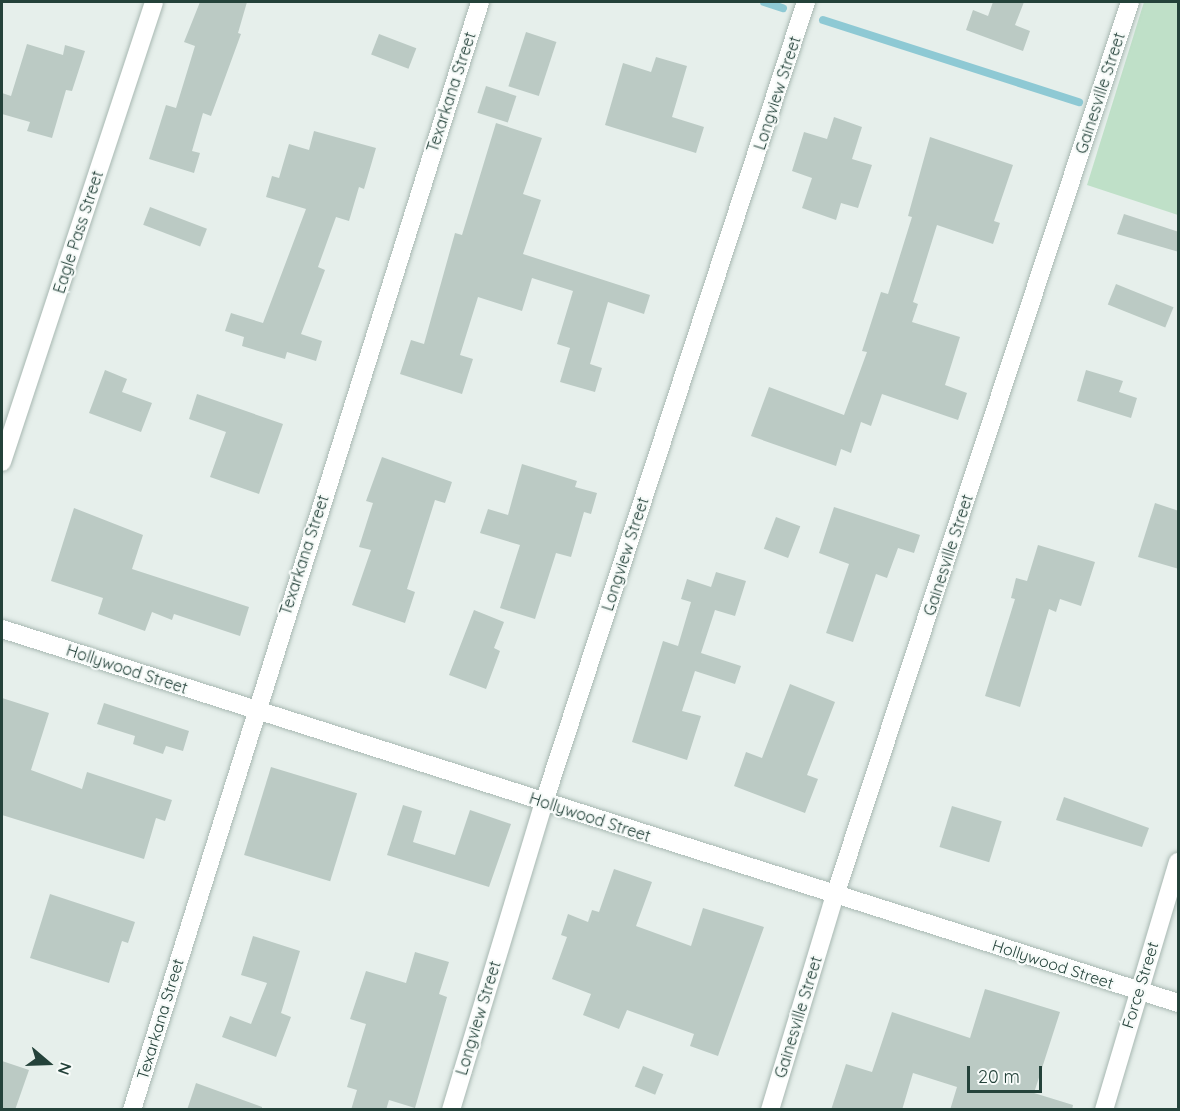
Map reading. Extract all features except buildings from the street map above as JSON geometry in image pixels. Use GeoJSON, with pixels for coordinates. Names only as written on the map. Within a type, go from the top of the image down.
{"type":"FeatureCollection","features":[{"type":"Feature","properties":{"kind":"street","name":"Eagle Pass Street"},"geometry":{"type":"LineString","coordinates":[[2,462],[154,2]]}},
{"type":"Feature","properties":{"kind":"street","name":"Texarkana Street"},"geometry":{"type":"LineString","coordinates":[[132,1110],[255,710],[480,2]]}},
{"type":"Feature","properties":{"kind":"street","name":"Longview Street"},"geometry":{"type":"LineString","coordinates":[[451,1110],[544,802],[806,2]]}},
{"type":"Feature","properties":{"kind":"street","name":"Gainesville Street"},"geometry":{"type":"LineString","coordinates":[[770,1110],[835,895],[1130,2]]}},
{"type":"Feature","properties":{"kind":"street","name":"Hollywood Street"},"geometry":{"type":"LineString","coordinates":[[2,629],[1179,1003]]}},
{"type":"Feature","properties":{"kind":"street","name":"Force Street"},"geometry":{"type":"LineString","coordinates":[[1104,1110],[1137,991],[1179,862]]}},
{"type":"Feature","properties":{"kind":"green space"},"geometry":{"type":"Polygon","coordinates":[[[1144,2],[1178,2],[1178,215],[1087,185],[1144,2]]]}},
{"type":"Feature","properties":{"kind":"waterway"},"geometry":{"type":"LineString","coordinates":[[764,2],[783,8]]}},
{"type":"Feature","properties":{"kind":"waterway"},"geometry":{"type":"LineString","coordinates":[[823,20],[1079,102]]}}]}
